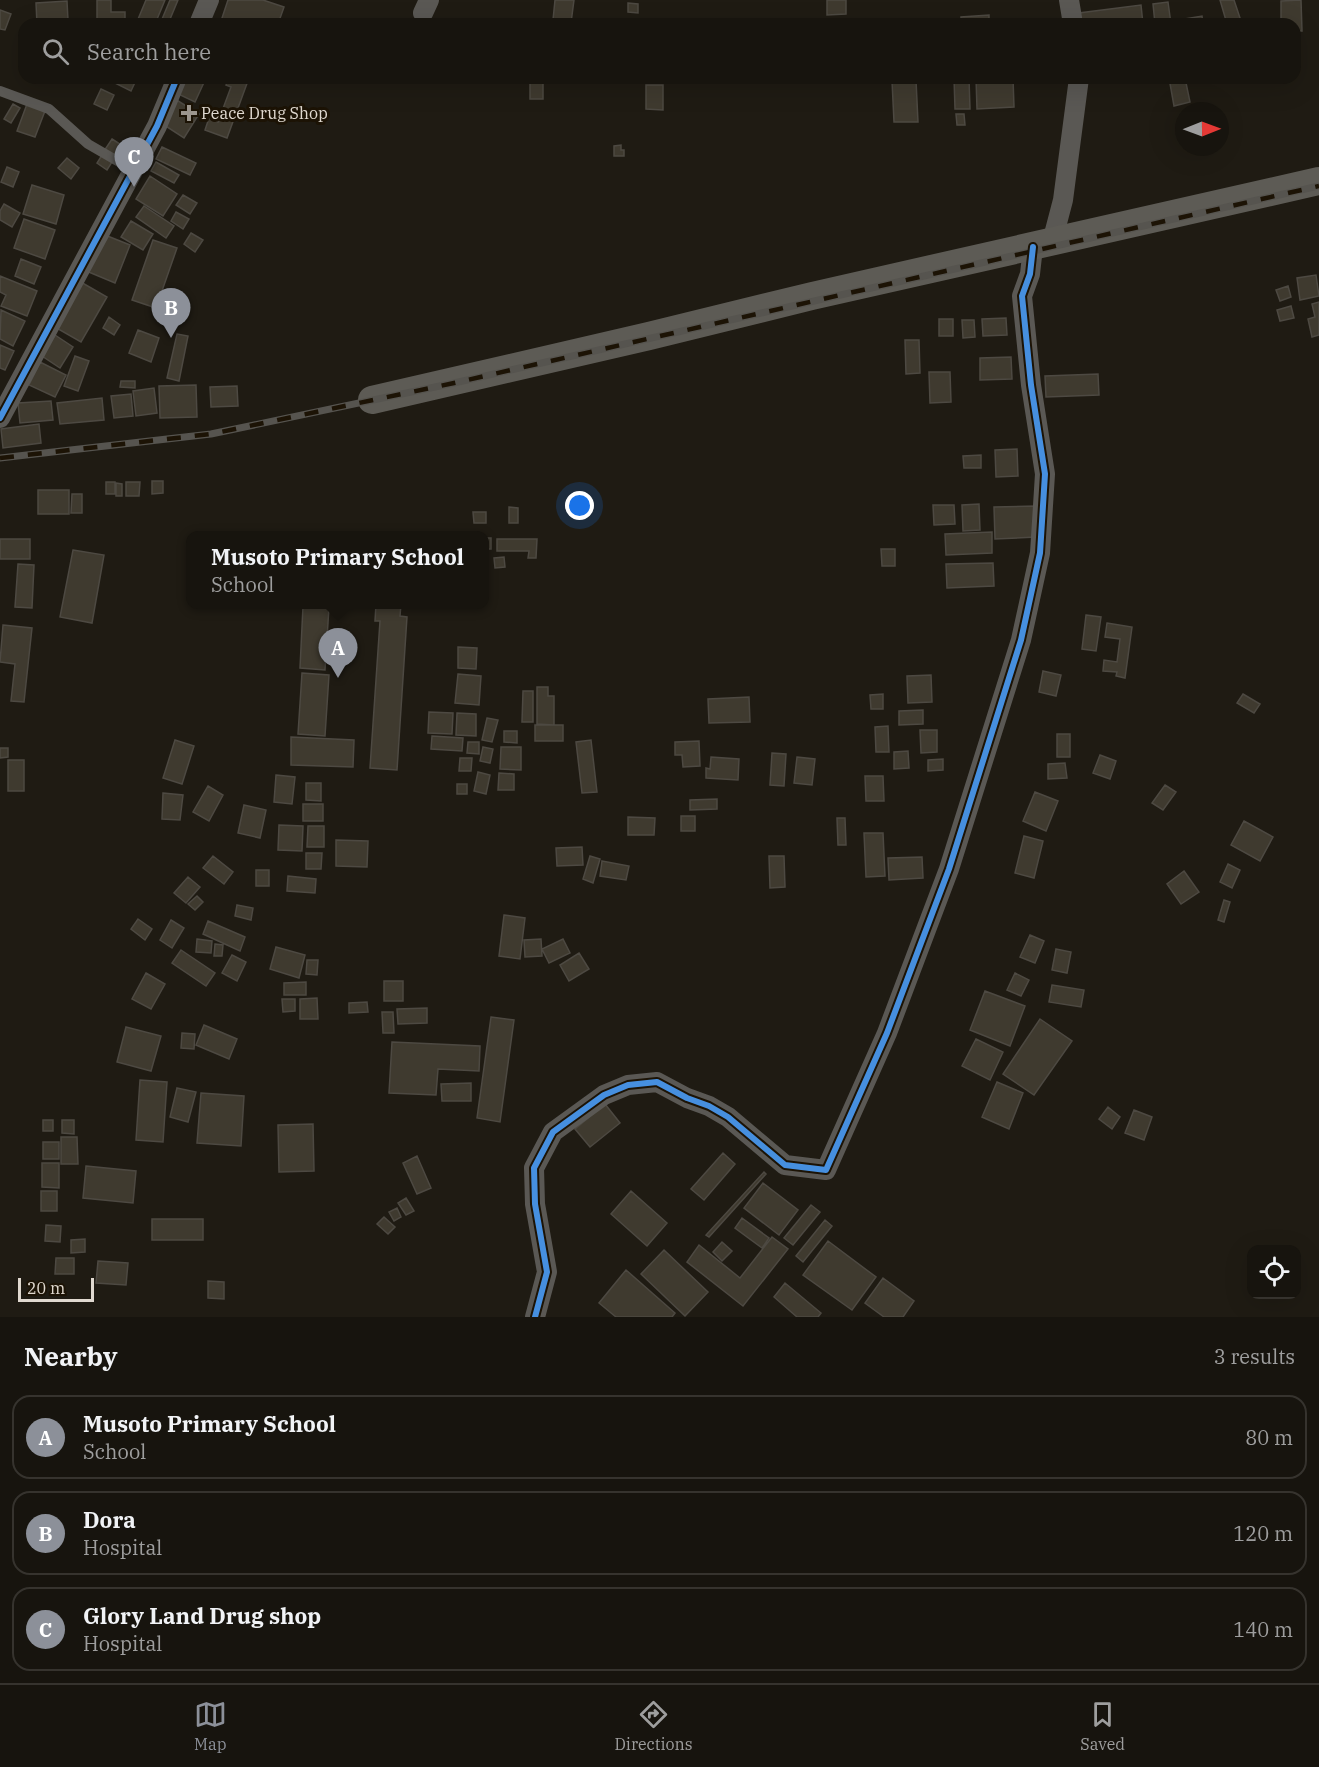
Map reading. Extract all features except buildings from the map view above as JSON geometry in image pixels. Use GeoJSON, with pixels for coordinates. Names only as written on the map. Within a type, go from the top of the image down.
{"type":"FeatureCollection","features":[{"type":"Feature","properties":{"kind":"main road"},"geometry":{"type":"LineString","coordinates":[[372,400],[1319,181]]}},
{"type":"Feature","properties":{"kind":"street"},"geometry":{"type":"LineString","coordinates":[[202,18],[209,0]]}},
{"type":"Feature","properties":{"kind":"street"},"geometry":{"type":"LineString","coordinates":[[1069,0],[1072,18]]}},
{"type":"Feature","properties":{"kind":"street"},"geometry":{"type":"LineString","coordinates":[[0,418],[157,126],[174,84]]}},
{"type":"Feature","properties":{"kind":"street"},"geometry":{"type":"LineString","coordinates":[[535,1317],[547,1272],[536,1204],[534,1168],[553,1132],[604,1095],[628,1085],[657,1082],[687,1098],[709,1106],[728,1118],[785,1165],[826,1170],[887,1033],[949,869],[1021,640],[1040,554],[1045,474],[1031,385],[1022,296],[1063,200],[1078,84]]}},
{"type":"Feature","properties":{"kind":"lane"},"geometry":{"type":"LineString","coordinates":[[0,91],[49,109],[88,144],[133,170]]}},
{"type":"Feature","properties":{"kind":"railway"},"geometry":{"type":"LineString","coordinates":[[0,458],[211,434],[454,383],[1319,186]]}},
{"type":"Feature","properties":{"kind":"cycle path"},"geometry":{"type":"LineString","coordinates":[[0,418],[157,126],[174,84]]}},
{"type":"Feature","properties":{"kind":"cycle path"},"geometry":{"type":"LineString","coordinates":[[535,1317],[547,1272],[535,1204],[534,1168],[553,1132],[604,1095],[628,1085],[657,1082],[728,1117],[785,1165],[826,1170],[887,1033],[949,869],[1021,640],[1040,553],[1045,474],[1031,385],[1022,296],[1030,274],[1033,247]]}},
{"type":"Feature","properties":{"kind":"place","name":"Peace Drug Shop"},"geometry":{"type":"Point","coordinates":[189,113]}},
{"type":"Feature","properties":{"kind":"place","name":"Glory Land Drug shop"},"geometry":{"type":"Point","coordinates":[134,187]}},
{"type":"Feature","properties":{"kind":"place","name":"Dora"},"geometry":{"type":"Point","coordinates":[171,338]}},
{"type":"Feature","properties":{"kind":"place","name":"Musoto Primary School"},"geometry":{"type":"Point","coordinates":[338,678]}}]}
